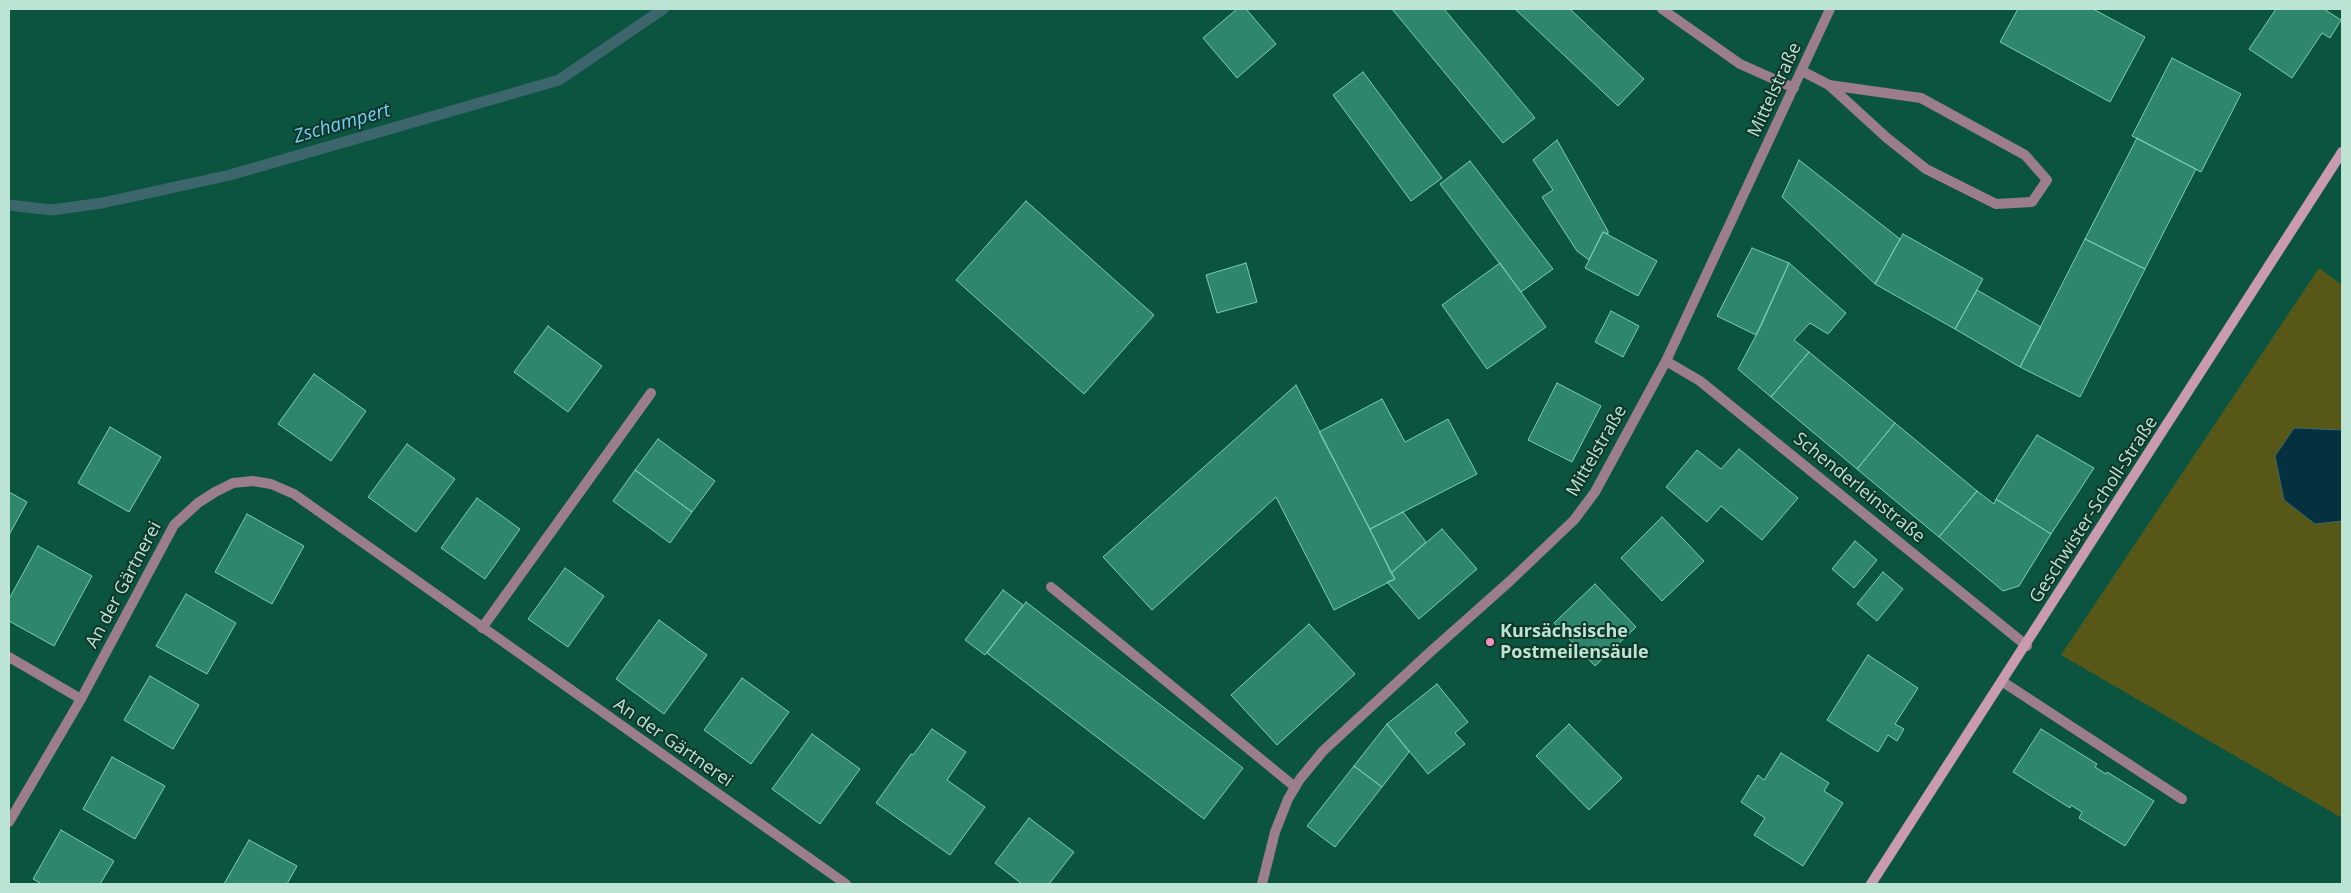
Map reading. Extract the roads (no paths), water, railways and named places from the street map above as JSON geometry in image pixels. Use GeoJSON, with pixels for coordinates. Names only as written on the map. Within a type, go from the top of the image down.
{"type":"FeatureCollection","features":[{"type":"Feature","properties":{"kind":"street"},"geometry":{"type":"LineString","coordinates":[[1662,9],[1740,64],[1794,88]]}},
{"type":"Feature","properties":{"kind":"street","name":"Mittelstraße"},"geometry":{"type":"LineString","coordinates":[[1262,884],[1275,832],[1288,799],[1324,751],[1574,520],[1595,492],[1666,361],[1830,9]]}},
{"type":"Feature","properties":{"kind":"street"},"geometry":{"type":"LineString","coordinates":[[1802,71],[1830,85],[1887,138],[1926,169],[1996,204],[2032,202],[2047,180],[2025,155],[1921,98],[1830,85]]}},
{"type":"Feature","properties":{"kind":"street","name":"Geschwister-Scholl-Straße"},"geometry":{"type":"LineString","coordinates":[[1871,884],[2003,682],[2342,152]]}},
{"type":"Feature","properties":{"kind":"street","name":"Schenderleinstraße"},"geometry":{"type":"LineString","coordinates":[[1666,361],[1700,381],[2026,646]]}},
{"type":"Feature","properties":{"kind":"street"},"geometry":{"type":"LineString","coordinates":[[482,628],[651,393]]}},
{"type":"Feature","properties":{"kind":"street","name":"An der Gärtnerei"},"geometry":{"type":"LineString","coordinates":[[9,822],[81,699],[174,525],[198,503],[233,484],[253,481],[271,484],[294,494],[846,884]]}},
{"type":"Feature","properties":{"kind":"street"},"geometry":{"type":"LineString","coordinates":[[1052,587],[1296,787]]}},
{"type":"Feature","properties":{"kind":"street"},"geometry":{"type":"LineString","coordinates":[[9,658],[81,699]]}},
{"type":"Feature","properties":{"kind":"street"},"geometry":{"type":"LineString","coordinates":[[2003,682],[2182,799]]}},
{"type":"Feature","properties":{"kind":"water"},"geometry":{"type":"Polygon","coordinates":[[[2294,428],[2342,430],[2342,521],[2315,524],[2284,500],[2275,456],[2294,428]]]}},
{"type":"Feature","properties":{"kind":"waterway","name":"Zschampert"},"geometry":{"type":"LineString","coordinates":[[9,205],[52,210],[102,203],[230,175],[559,80],[663,9]]}},
{"type":"Feature","properties":{"kind":"place","name":"Kursächsische Postmeilensäule"},"geometry":{"type":"Point","coordinates":[1490,642]}}]}
